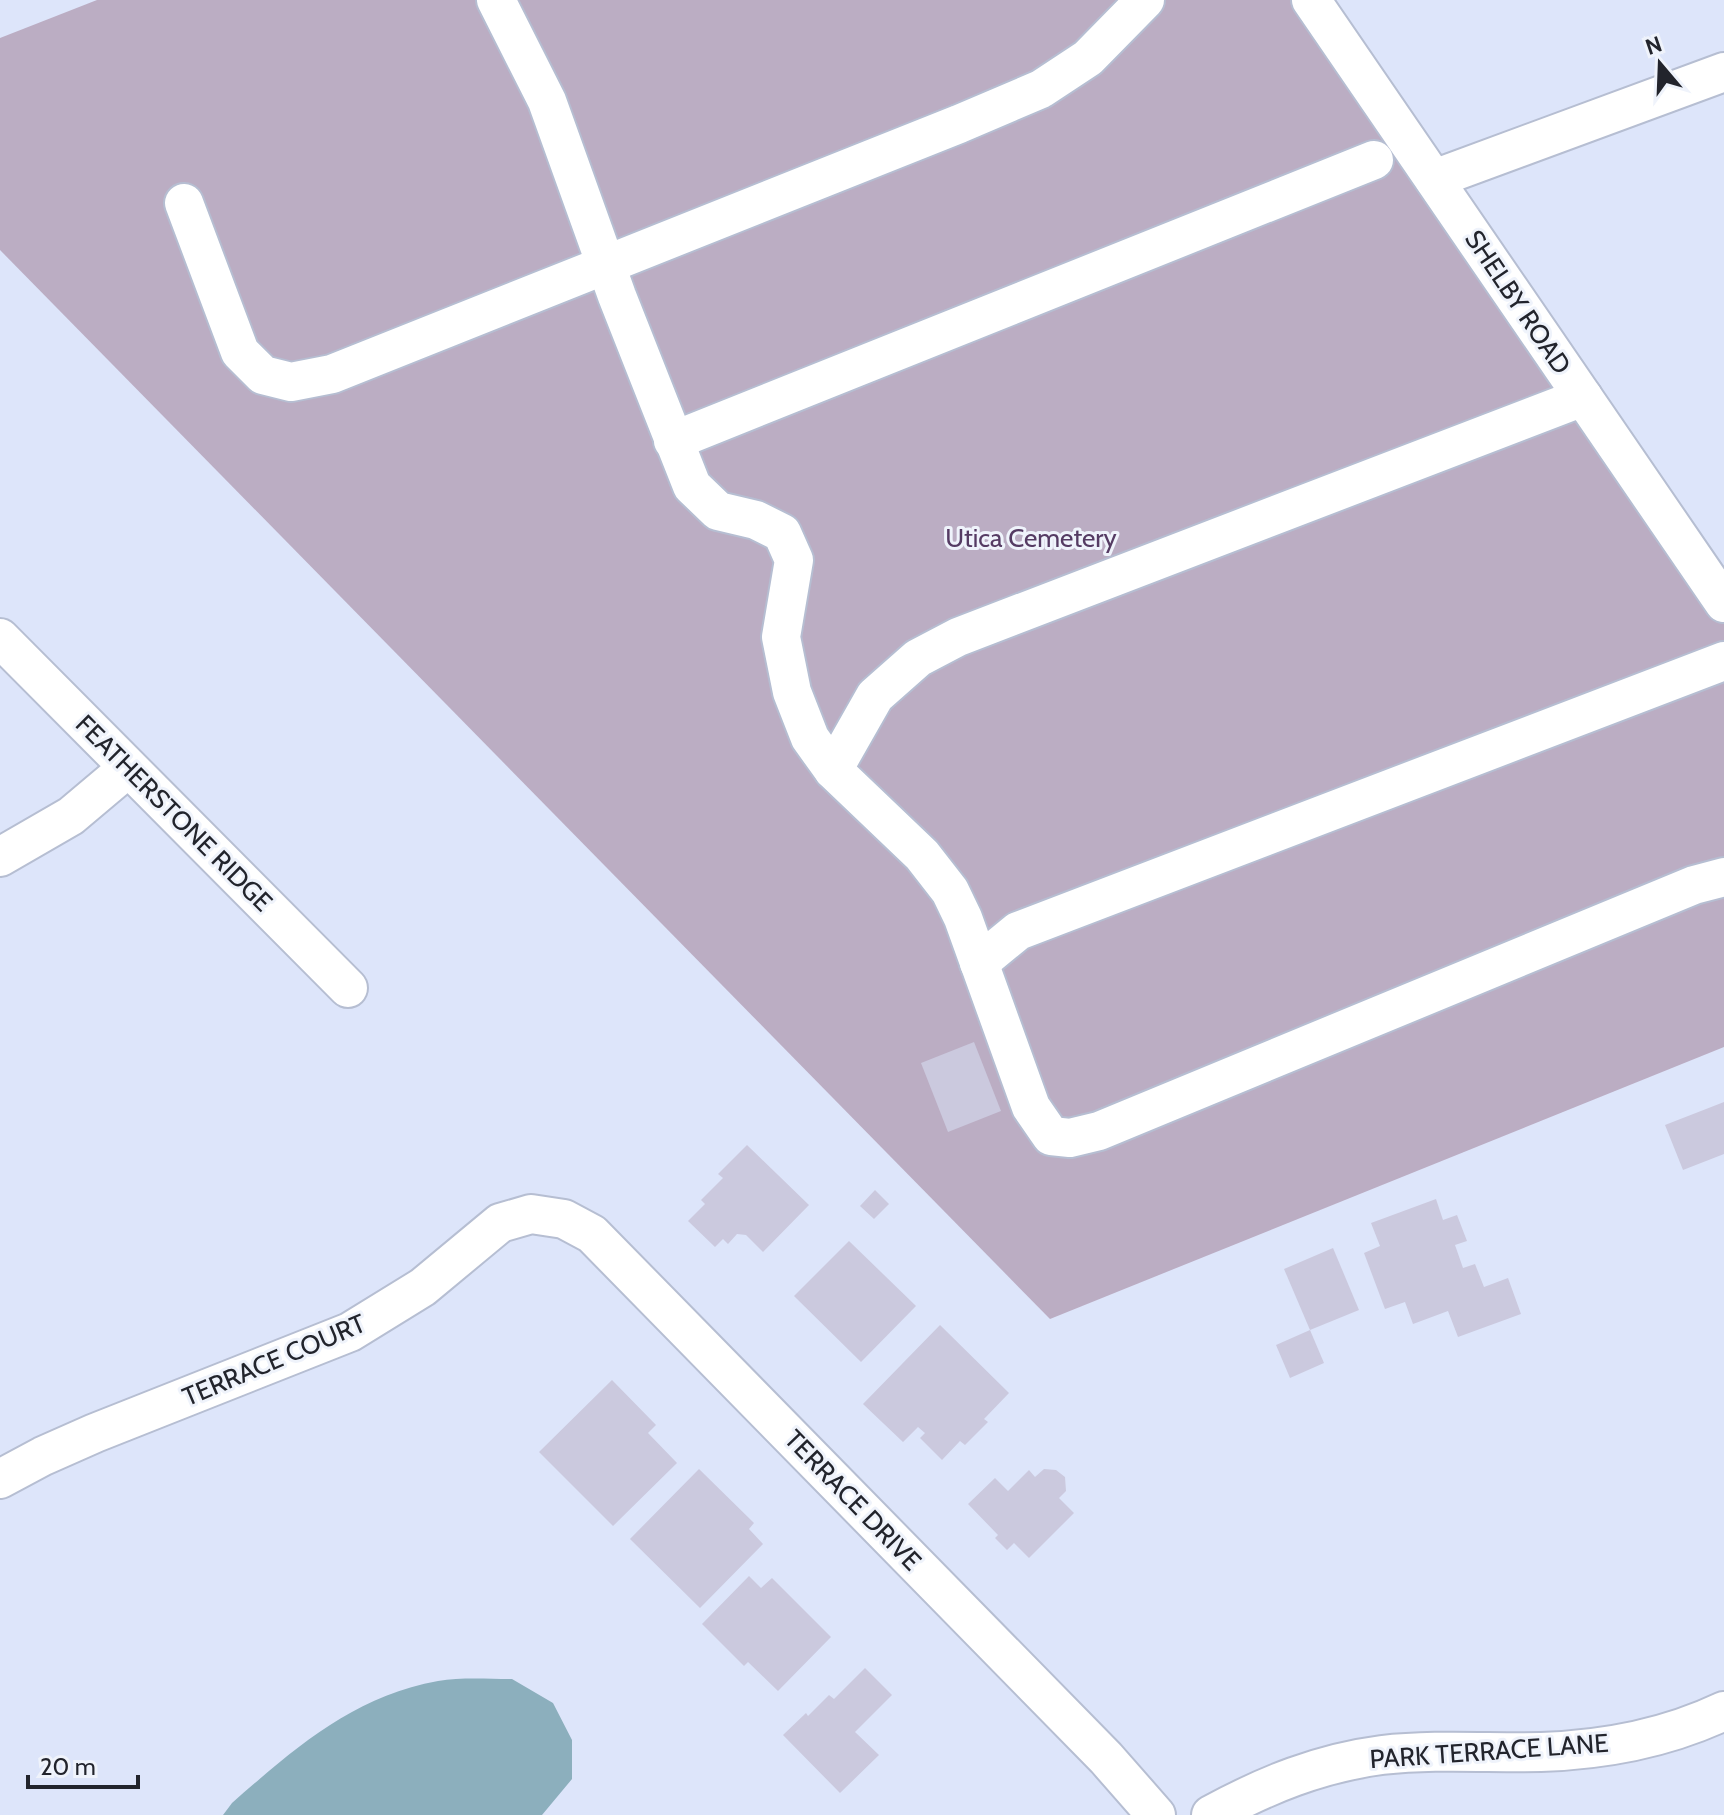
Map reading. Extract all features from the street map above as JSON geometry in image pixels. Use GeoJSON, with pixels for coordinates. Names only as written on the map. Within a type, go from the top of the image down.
{"type":"FeatureCollection","features":[{"type":"Feature","properties":{"kind":"street"},"geometry":{"type":"LineString","coordinates":[[496,0],[547,101],[606,265],[692,486],[718,511],[756,520],[782,533],[794,560],[781,637],[792,692],[810,738],[833,770],[922,855],[950,891],[963,918],[1031,1107],[1051,1136],[1070,1138],[1114,1125],[1694,885],[1724,877]]}},
{"type":"Feature","properties":{"kind":"street"},"geometry":{"type":"LineString","coordinates":[[184,203],[240,352],[263,375],[291,382],[332,374],[1041,89],[1088,58],[1145,0]]}},
{"type":"Feature","properties":{"kind":"street","name":"SHELBY ROAD"},"geometry":{"type":"LineString","coordinates":[[1311,0],[1724,603]]}},
{"type":"Feature","properties":{"kind":"street"},"geometry":{"type":"LineString","coordinates":[[1434,179],[1724,72]]}},
{"type":"Feature","properties":{"kind":"street"},"geometry":{"type":"LineString","coordinates":[[673,441],[1374,160]]}},
{"type":"Feature","properties":{"kind":"street"},"geometry":{"type":"LineString","coordinates":[[833,770],[875,696],[918,658],[958,637],[1583,397]]}},
{"type":"Feature","properties":{"kind":"street","name":"FEATHERSTONE RIDGE"},"geometry":{"type":"LineString","coordinates":[[0,638],[348,988]]}},
{"type":"Feature","properties":{"kind":"street"},"geometry":{"type":"LineString","coordinates":[[979,963],[1018,931],[1724,661]]}},
{"type":"Feature","properties":{"kind":"street"},"geometry":{"type":"LineString","coordinates":[[0,857],[71,816],[128,768]]}},
{"type":"Feature","properties":{"kind":"street","name":"TERRACE COURT"},"geometry":{"type":"LineString","coordinates":[[0,1479],[82,1439],[350,1332],[423,1287],[500,1223],[531,1214]]}},
{"type":"Feature","properties":{"kind":"street","name":"TERRACE DRIVE"},"geometry":{"type":"LineString","coordinates":[[531,1214],[564,1219],[592,1234],[1106,1758],[1156,1815]]}},
{"type":"Feature","properties":{"kind":"street","name":"PARK TERRACE LANE"},"geometry":{"type":"LineString","coordinates":[[1211,1815],[1274,1783],[1347,1761],[1422,1752],[1587,1749],[1670,1733],[1724,1711]]}},
{"type":"Feature","properties":{"kind":"green space","name":"Utica Cemetery"},"geometry":{"type":"Polygon","coordinates":[[[97,0],[1311,0],[1724,603],[1724,1047],[1050,1319],[0,250],[0,38],[97,0]]]}},
{"type":"Feature","properties":{"kind":"water"},"geometry":{"type":"Polygon","coordinates":[[[512,1679],[553,1703],[572,1740],[572,1779],[542,1815],[223,1815],[232,1803],[302,1744],[326,1727],[378,1699],[438,1681],[512,1679]]]}},
{"type":"Feature","properties":{"kind":"building"},"geometry":{"type":"Polygon","coordinates":[[[974,1042],[1001,1111],[948,1132],[921,1063],[974,1042]]]}},
{"type":"Feature","properties":{"kind":"building"},"geometry":{"type":"Polygon","coordinates":[[[1724,1102],[1724,1154],[1683,1170],[1665,1125],[1724,1102]]]}},
{"type":"Feature","properties":{"kind":"building"},"geometry":{"type":"Polygon","coordinates":[[[747,1145],[809,1205],[763,1252],[746,1235],[737,1234],[728,1244],[723,1239],[715,1247],[688,1221],[705,1204],[701,1200],[723,1178],[718,1174],[747,1145]]]}},
{"type":"Feature","properties":{"kind":"building"},"geometry":{"type":"Polygon","coordinates":[[[875,1190],[889,1204],[874,1219],[860,1206],[875,1190]]]}},
{"type":"Feature","properties":{"kind":"building"},"geometry":{"type":"Polygon","coordinates":[[[1436,1199],[1443,1220],[1457,1215],[1467,1241],[1455,1245],[1463,1268],[1475,1264],[1484,1287],[1508,1278],[1521,1314],[1458,1337],[1448,1311],[1413,1324],[1405,1302],[1385,1309],[1364,1253],[1380,1246],[1371,1223],[1436,1199]]]}},
{"type":"Feature","properties":{"kind":"building"},"geometry":{"type":"Polygon","coordinates":[[[849,1241],[916,1306],[861,1362],[794,1296],[849,1241]]]}},
{"type":"Feature","properties":{"kind":"building"},"geometry":{"type":"Polygon","coordinates":[[[1333,1248],[1359,1310],[1310,1330],[1284,1269],[1333,1248]]]}},
{"type":"Feature","properties":{"kind":"building"},"geometry":{"type":"Polygon","coordinates":[[[940,1325],[1009,1393],[984,1419],[988,1422],[965,1445],[960,1441],[942,1460],[920,1438],[925,1433],[918,1427],[903,1442],[863,1404],[940,1325]]]}},
{"type":"Feature","properties":{"kind":"building"},"geometry":{"type":"Polygon","coordinates":[[[1310,1330],[1324,1363],[1290,1378],[1276,1345],[1310,1330]]]}},
{"type":"Feature","properties":{"kind":"building"},"geometry":{"type":"Polygon","coordinates":[[[612,1380],[656,1425],[648,1433],[677,1463],[613,1526],[539,1452],[612,1380]]]}},
{"type":"Feature","properties":{"kind":"building"},"geometry":{"type":"Polygon","coordinates":[[[699,1469],[754,1523],[749,1529],[763,1544],[700,1608],[630,1539],[699,1469]]]}},
{"type":"Feature","properties":{"kind":"building"},"geometry":{"type":"Polygon","coordinates":[[[1044,1469],[1056,1470],[1065,1477],[1066,1491],[1059,1498],[1074,1513],[1029,1558],[1014,1543],[1007,1550],[995,1538],[998,1535],[968,1504],[995,1478],[1008,1491],[1029,1470],[1035,1477],[1044,1469]]]}},
{"type":"Feature","properties":{"kind":"building"},"geometry":{"type":"Polygon","coordinates":[[[749,1576],[761,1588],[772,1578],[831,1637],[778,1691],[748,1662],[744,1666],[702,1624],[749,1576]]]}},
{"type":"Feature","properties":{"kind":"building"},"geometry":{"type":"Polygon","coordinates":[[[865,1668],[892,1695],[855,1732],[879,1755],[840,1793],[783,1735],[829,1695],[834,1699],[865,1668]]]}}]}
